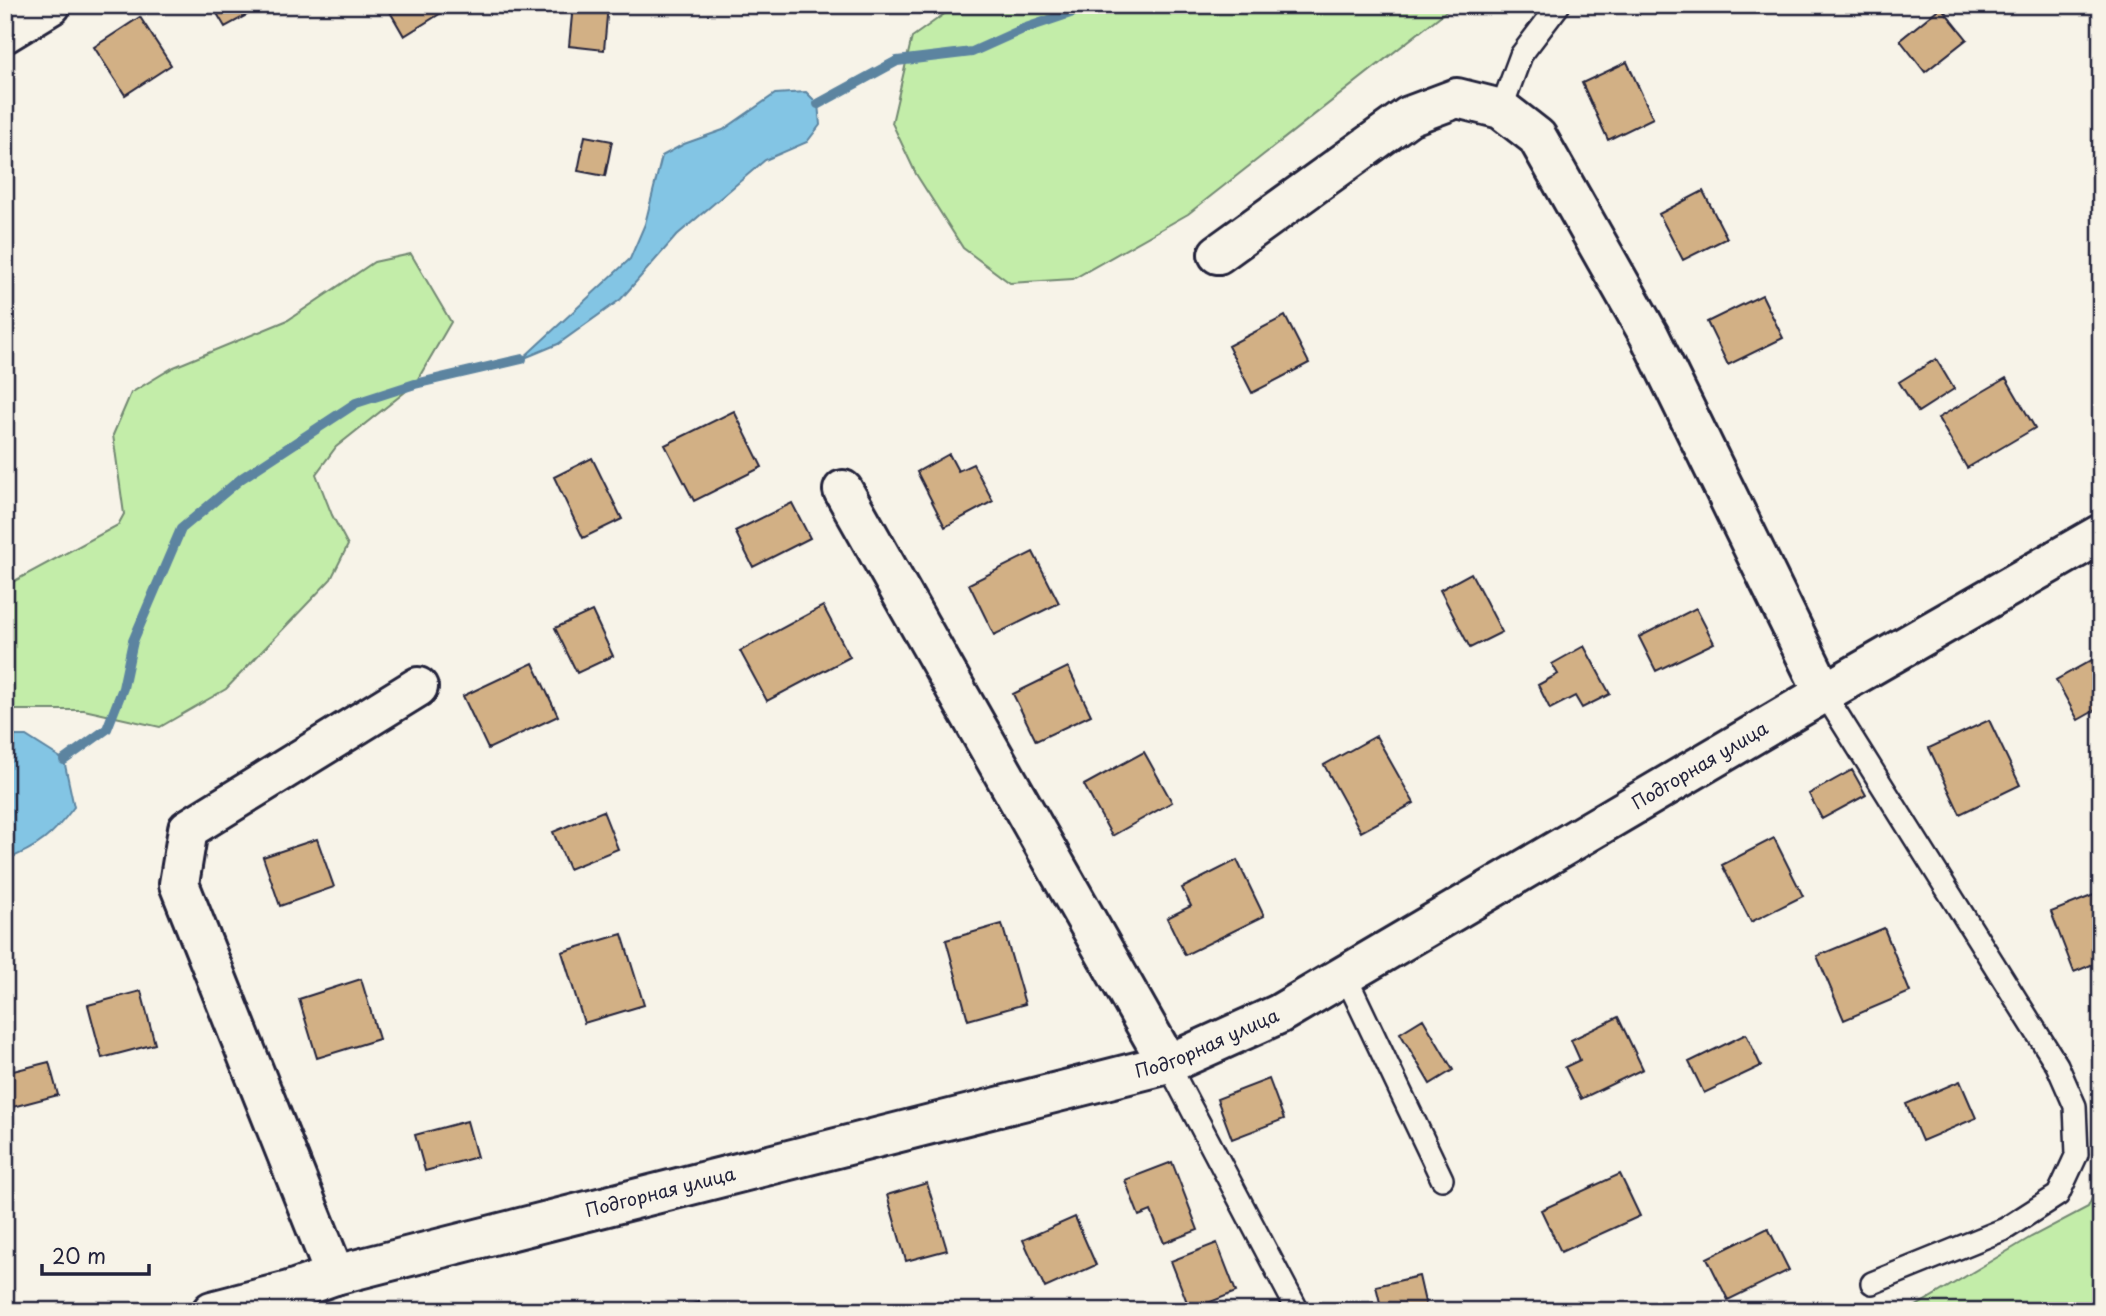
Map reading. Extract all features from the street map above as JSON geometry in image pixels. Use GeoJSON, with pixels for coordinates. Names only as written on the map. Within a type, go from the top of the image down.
{"type":"FeatureCollection","features":[{"type":"Feature","properties":{"kind":"street"},"geometry":{"type":"LineString","coordinates":[[5,33],[51,5]]}},
{"type":"Feature","properties":{"kind":"street"},"geometry":{"type":"LineString","coordinates":[[1218,254],[1409,116],[1457,98],[1501,109],[1536,137],[1642,323],[1824,693]]}},
{"type":"Feature","properties":{"kind":"street"},"geometry":{"type":"LineString","coordinates":[[843,490],[1168,1064]]}},
{"type":"Feature","properties":{"kind":"street","name":"Подгорная улица"},"geometry":{"type":"LineString","coordinates":[[212,1311],[293,1301],[335,1275],[1168,1064],[1279,1014],[1824,693],[2101,534]]}},
{"type":"Feature","properties":{"kind":"street"},"geometry":{"type":"LineString","coordinates":[[335,1275],[179,884],[188,829],[418,687]]}},
{"type":"Feature","properties":{"kind":"lane"},"geometry":{"type":"LineString","coordinates":[[1501,109],[1521,55],[1559,5]]}},
{"type":"Feature","properties":{"kind":"lane"},"geometry":{"type":"LineString","coordinates":[[1824,693],[2057,1065],[2075,1106],[2077,1154],[2058,1195],[2005,1229],[1872,1283]]}},
{"type":"Feature","properties":{"kind":"lane"},"geometry":{"type":"LineString","coordinates":[[1345,975],[1442,1179]]}},
{"type":"Feature","properties":{"kind":"lane"},"geometry":{"type":"LineString","coordinates":[[1168,1064],[1298,1311]]}},
{"type":"Feature","properties":{"kind":"green space"},"geometry":{"type":"Polygon","coordinates":[[[957,5],[1454,5],[1188,214],[1073,279],[1010,283],[963,248],[916,174],[892,123],[912,37],[957,5]]]}},
{"type":"Feature","properties":{"kind":"green space"},"geometry":{"type":"Polygon","coordinates":[[[411,254],[451,322],[415,384],[336,447],[316,474],[332,515],[348,545],[331,579],[226,689],[160,727],[84,710],[5,710],[5,586],[118,525],[124,514],[113,435],[131,393],[174,367],[288,320],[374,262],[411,254]]]}},
{"type":"Feature","properties":{"kind":"green space"},"geometry":{"type":"Polygon","coordinates":[[[2101,1179],[2101,1311],[1908,1311],[2031,1237],[2088,1207],[2101,1179]]]}},
{"type":"Feature","properties":{"kind":"water"},"geometry":{"type":"Polygon","coordinates":[[[806,92],[818,104],[820,125],[807,142],[765,160],[677,235],[621,299],[558,344],[522,359],[630,259],[645,224],[662,156],[684,144],[723,130],[775,94],[806,92]]]}},
{"type":"Feature","properties":{"kind":"water"},"geometry":{"type":"Polygon","coordinates":[[[5,736],[26,736],[64,760],[74,807],[44,840],[5,860],[5,736]]]}},
{"type":"Feature","properties":{"kind":"building"},"geometry":{"type":"Polygon","coordinates":[[[212,5],[265,5],[225,27],[212,5]]]}},
{"type":"Feature","properties":{"kind":"building"},"geometry":{"type":"Polygon","coordinates":[[[386,5],[454,5],[404,36],[386,5]]]}},
{"type":"Feature","properties":{"kind":"building"},"geometry":{"type":"Polygon","coordinates":[[[573,5],[608,5],[604,50],[569,46],[573,5]]]}},
{"type":"Feature","properties":{"kind":"building"},"geometry":{"type":"Polygon","coordinates":[[[1941,7],[1967,39],[1925,72],[1900,40],[1941,7]]]}},
{"type":"Feature","properties":{"kind":"building"},"geometry":{"type":"Polygon","coordinates":[[[140,17],[171,65],[125,95],[94,47],[140,17]]]}},
{"type":"Feature","properties":{"kind":"building"},"geometry":{"type":"Polygon","coordinates":[[[1627,62],[1653,118],[1608,140],[1582,83],[1627,62]]]}},
{"type":"Feature","properties":{"kind":"building"},"geometry":{"type":"Polygon","coordinates":[[[585,136],[612,141],[605,176],[578,171],[585,136]]]}},
{"type":"Feature","properties":{"kind":"building"},"geometry":{"type":"Polygon","coordinates":[[[1703,191],[1727,238],[1683,260],[1659,214],[1703,191]]]}},
{"type":"Feature","properties":{"kind":"building"},"geometry":{"type":"Polygon","coordinates":[[[1762,295],[1783,338],[1728,365],[1707,322],[1762,295]]]}},
{"type":"Feature","properties":{"kind":"building"},"geometry":{"type":"Polygon","coordinates":[[[1285,316],[1309,363],[1252,393],[1228,346],[1285,316]]]}},
{"type":"Feature","properties":{"kind":"building"},"geometry":{"type":"Polygon","coordinates":[[[1936,359],[1954,389],[1918,412],[1899,382],[1936,359]]]}},
{"type":"Feature","properties":{"kind":"building"},"geometry":{"type":"Polygon","coordinates":[[[2006,378],[2035,428],[1967,468],[1938,418],[2006,378]]]}},
{"type":"Feature","properties":{"kind":"building"},"geometry":{"type":"Polygon","coordinates":[[[734,411],[762,467],[694,501],[665,445],[734,411]]]}},
{"type":"Feature","properties":{"kind":"building"},"geometry":{"type":"Polygon","coordinates":[[[949,454],[958,471],[973,464],[993,501],[945,527],[917,472],[949,454]]]}},
{"type":"Feature","properties":{"kind":"building"},"geometry":{"type":"Polygon","coordinates":[[[592,458],[622,519],[583,538],[554,477],[592,458]]]}},
{"type":"Feature","properties":{"kind":"building"},"geometry":{"type":"Polygon","coordinates":[[[792,503],[810,538],[753,567],[735,531],[792,503]]]}},
{"type":"Feature","properties":{"kind":"building"},"geometry":{"type":"Polygon","coordinates":[[[1033,552],[1059,603],[994,635],[969,584],[1033,552]]]}},
{"type":"Feature","properties":{"kind":"building"},"geometry":{"type":"Polygon","coordinates":[[[1471,573],[1502,632],[1470,648],[1440,590],[1471,573]]]}},
{"type":"Feature","properties":{"kind":"building"},"geometry":{"type":"Polygon","coordinates":[[[823,606],[850,657],[767,701],[740,651],[823,606]]]}},
{"type":"Feature","properties":{"kind":"building"},"geometry":{"type":"Polygon","coordinates":[[[1696,608],[1714,643],[1656,671],[1639,637],[1696,608]]]}},
{"type":"Feature","properties":{"kind":"building"},"geometry":{"type":"Polygon","coordinates":[[[592,611],[613,656],[577,673],[555,628],[592,611]]]}},
{"type":"Feature","properties":{"kind":"building"},"geometry":{"type":"Polygon","coordinates":[[[1584,646],[1610,694],[1582,708],[1575,696],[1550,709],[1538,685],[1558,674],[1552,664],[1584,646]]]}},
{"type":"Feature","properties":{"kind":"building"},"geometry":{"type":"Polygon","coordinates":[[[2101,655],[2101,707],[2078,720],[2056,680],[2101,655]]]}},
{"type":"Feature","properties":{"kind":"building"},"geometry":{"type":"Polygon","coordinates":[[[533,663],[558,716],[488,749],[463,696],[533,663]]]}},
{"type":"Feature","properties":{"kind":"building"},"geometry":{"type":"Polygon","coordinates":[[[1068,667],[1091,715],[1036,741],[1013,694],[1068,667]]]}},
{"type":"Feature","properties":{"kind":"building"},"geometry":{"type":"Polygon","coordinates":[[[1989,720],[2020,785],[1960,814],[1929,748],[1989,720]]]}},
{"type":"Feature","properties":{"kind":"building"},"geometry":{"type":"Polygon","coordinates":[[[1376,736],[1414,803],[1361,832],[1324,765],[1376,736]]]}},
{"type":"Feature","properties":{"kind":"building"},"geometry":{"type":"Polygon","coordinates":[[[1144,752],[1172,802],[1112,836],[1084,785],[1144,752]]]}},
{"type":"Feature","properties":{"kind":"building"},"geometry":{"type":"Polygon","coordinates":[[[1852,770],[1866,795],[1822,819],[1809,794],[1852,770]]]}},
{"type":"Feature","properties":{"kind":"building"},"geometry":{"type":"Polygon","coordinates":[[[603,811],[618,849],[569,869],[553,832],[603,811]]]}},
{"type":"Feature","properties":{"kind":"building"},"geometry":{"type":"Polygon","coordinates":[[[1774,838],[1803,896],[1751,922],[1722,865],[1774,838]]]}},
{"type":"Feature","properties":{"kind":"building"},"geometry":{"type":"Polygon","coordinates":[[[317,839],[334,887],[280,906],[263,857],[317,839]]]}},
{"type":"Feature","properties":{"kind":"building"},"geometry":{"type":"Polygon","coordinates":[[[1237,860],[1264,916],[1185,955],[1167,918],[1191,906],[1182,888],[1237,860]]]}},
{"type":"Feature","properties":{"kind":"building"},"geometry":{"type":"Polygon","coordinates":[[[2099,893],[2101,961],[2074,972],[2051,912],[2099,893]]]}},
{"type":"Feature","properties":{"kind":"building"},"geometry":{"type":"Polygon","coordinates":[[[1002,924],[1025,1004],[968,1020],[946,940],[1002,924]]]}},
{"type":"Feature","properties":{"kind":"building"},"geometry":{"type":"Polygon","coordinates":[[[1884,928],[1910,992],[1844,1020],[1817,956],[1884,928]]]}},
{"type":"Feature","properties":{"kind":"building"},"geometry":{"type":"Polygon","coordinates":[[[622,934],[644,1005],[584,1023],[562,952],[622,934]]]}},
{"type":"Feature","properties":{"kind":"building"},"geometry":{"type":"Polygon","coordinates":[[[361,979],[379,1039],[317,1058],[299,999],[361,979]]]}},
{"type":"Feature","properties":{"kind":"building"},"geometry":{"type":"Polygon","coordinates":[[[141,991],[155,1044],[102,1058],[88,1005],[141,991]]]}},
{"type":"Feature","properties":{"kind":"building"},"geometry":{"type":"Polygon","coordinates":[[[1618,1017],[1643,1069],[1581,1099],[1565,1067],[1580,1060],[1571,1040],[1618,1017]]]}},
{"type":"Feature","properties":{"kind":"building"},"geometry":{"type":"Polygon","coordinates":[[[1423,1019],[1453,1070],[1430,1084],[1400,1033],[1423,1019]]]}},
{"type":"Feature","properties":{"kind":"building"},"geometry":{"type":"Polygon","coordinates":[[[1746,1034],[1761,1066],[1704,1093],[1689,1062],[1746,1034]]]}},
{"type":"Feature","properties":{"kind":"building"},"geometry":{"type":"Polygon","coordinates":[[[49,1062],[58,1095],[5,1109],[5,1073],[49,1062]]]}},
{"type":"Feature","properties":{"kind":"building"},"geometry":{"type":"Polygon","coordinates":[[[1269,1079],[1284,1119],[1232,1139],[1217,1099],[1269,1079]]]}},
{"type":"Feature","properties":{"kind":"building"},"geometry":{"type":"Polygon","coordinates":[[[1960,1081],[1976,1118],[1922,1141],[1906,1104],[1960,1081]]]}},
{"type":"Feature","properties":{"kind":"building"},"geometry":{"type":"Polygon","coordinates":[[[467,1121],[477,1157],[425,1171],[415,1135],[467,1121]]]}},
{"type":"Feature","properties":{"kind":"building"},"geometry":{"type":"Polygon","coordinates":[[[1172,1162],[1198,1230],[1164,1243],[1151,1211],[1139,1216],[1125,1180],[1172,1162]]]}},
{"type":"Feature","properties":{"kind":"building"},"geometry":{"type":"Polygon","coordinates":[[[1620,1174],[1640,1216],[1561,1252],[1541,1210],[1620,1174]]]}},
{"type":"Feature","properties":{"kind":"building"},"geometry":{"type":"Polygon","coordinates":[[[927,1183],[947,1250],[906,1261],[887,1195],[927,1183]]]}},
{"type":"Feature","properties":{"kind":"building"},"geometry":{"type":"Polygon","coordinates":[[[1075,1217],[1096,1265],[1045,1288],[1023,1240],[1075,1217]]]}},
{"type":"Feature","properties":{"kind":"building"},"geometry":{"type":"Polygon","coordinates":[[[1768,1228],[1789,1270],[1728,1300],[1707,1258],[1768,1228]]]}},
{"type":"Feature","properties":{"kind":"building"},"geometry":{"type":"Polygon","coordinates":[[[1217,1243],[1236,1292],[1190,1310],[1171,1261],[1217,1243]]]}},
{"type":"Feature","properties":{"kind":"building"},"geometry":{"type":"Polygon","coordinates":[[[1419,1276],[1427,1311],[1382,1311],[1376,1286],[1419,1276]]]}},
{"type":"Feature","properties":{"kind":"building"},"geometry":{"type":"Polygon","coordinates":[[[699,1302],[701,1311],[669,1311],[699,1302]]]}},
{"type":"Feature","properties":{"kind":"waterway"},"geometry":{"type":"LineString","coordinates":[[818,104],[897,61],[972,52],[1023,29],[1094,5]]}},
{"type":"Feature","properties":{"kind":"waterway"},"geometry":{"type":"LineString","coordinates":[[64,760],[107,729],[123,688],[133,641],[181,529],[242,478],[356,403],[415,384],[522,359]]}}]}
